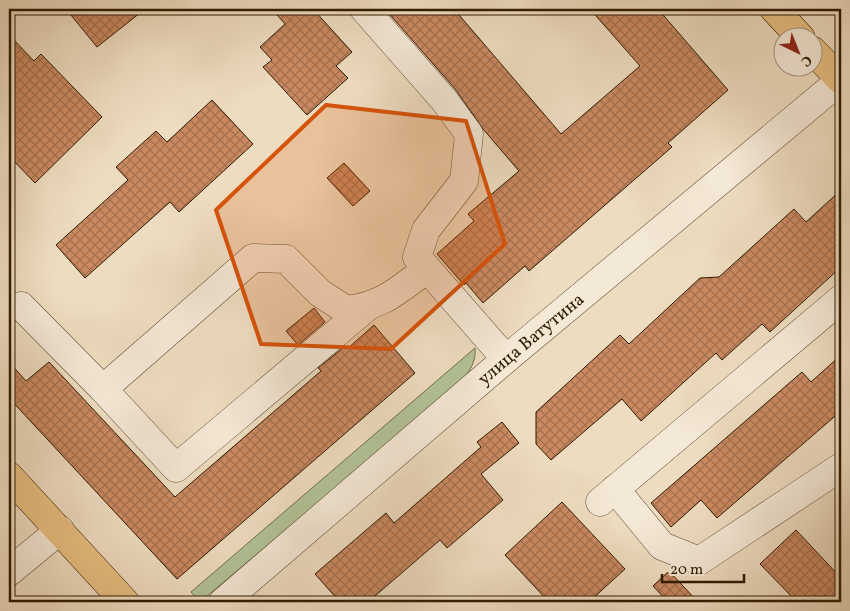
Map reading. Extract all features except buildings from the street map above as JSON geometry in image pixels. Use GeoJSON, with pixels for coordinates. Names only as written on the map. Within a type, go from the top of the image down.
{"type":"FeatureCollection","features":[{"type":"Feature","properties":{"kind":"main road"},"geometry":{"type":"LineString","coordinates":[[774,9],[792,28]]}},
{"type":"Feature","properties":{"kind":"main road"},"geometry":{"type":"LineString","coordinates":[[822,60],[841,80]]}},
{"type":"Feature","properties":{"kind":"main road"},"geometry":{"type":"LineString","coordinates":[[9,476],[125,602]]}},
{"type":"Feature","properties":{"kind":"street"},"geometry":{"type":"LineString","coordinates":[[364,9],[444,100],[469,134],[464,181],[426,230],[417,257],[506,359]]}},
{"type":"Feature","properties":{"kind":"street","name":"улица Ватутина"},"geometry":{"type":"LineString","coordinates":[[224,602],[506,359],[841,80]]}},
{"type":"Feature","properties":{"kind":"street"},"geometry":{"type":"LineString","coordinates":[[103,389],[253,258],[286,259],[320,293],[346,310],[366,308],[383,301],[427,269]]}},
{"type":"Feature","properties":{"kind":"street"},"geometry":{"type":"LineString","coordinates":[[841,299],[607,496],[662,546],[699,561],[841,467]]}},
{"type":"Feature","properties":{"kind":"street"},"geometry":{"type":"LineString","coordinates":[[21,306],[103,389],[176,468],[366,308]]}},
{"type":"Feature","properties":{"kind":"street"},"geometry":{"type":"LineString","coordinates":[[9,572],[60,530]]}},
{"type":"Feature","properties":{"kind":"highlighted area"},"geometry":{"type":"Polygon","coordinates":[[[326,105],[466,121],[505,244],[391,349],[261,344],[216,210],[326,105]]]}},
{"type":"Feature","properties":{"kind":"green space"},"geometry":{"type":"Polygon","coordinates":[[[475,348],[475,356],[467,374],[446,395],[200,602],[191,592],[475,348]]]}}]}
